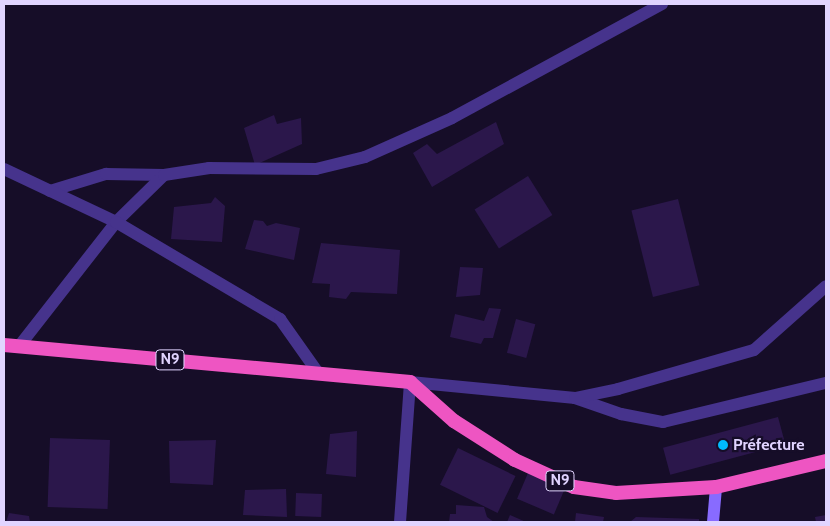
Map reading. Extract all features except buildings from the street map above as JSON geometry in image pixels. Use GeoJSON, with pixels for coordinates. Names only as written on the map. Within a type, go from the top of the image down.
{"type":"FeatureCollection","features":[{"type":"Feature","properties":{"kind":"highway","name":"N9"},"geometry":{"type":"LineString","coordinates":[[9,344],[410,382],[454,421],[516,460],[574,487],[616,493],[716,487],[826,461]]}},
{"type":"Feature","properties":{"kind":"main road"},"geometry":{"type":"LineString","coordinates":[[713,522],[716,487]]}},
{"type":"Feature","properties":{"kind":"street"},"geometry":{"type":"LineString","coordinates":[[50,191],[106,174],[164,175],[209,168],[316,169],[365,157],[452,118],[662,4]]}},
{"type":"Feature","properties":{"kind":"street"},"geometry":{"type":"LineString","coordinates":[[4,169],[116,222],[280,319],[319,374]]}},
{"type":"Feature","properties":{"kind":"street"},"geometry":{"type":"LineString","coordinates":[[9,344],[116,222],[164,175]]}},
{"type":"Feature","properties":{"kind":"street"},"geometry":{"type":"LineString","coordinates":[[575,398],[754,350],[826,286]]}},
{"type":"Feature","properties":{"kind":"street"},"geometry":{"type":"LineString","coordinates":[[400,522],[410,382],[575,398],[621,414],[663,422],[826,383]]}},
{"type":"Feature","properties":{"kind":"place","name":"Préfecture"},"geometry":{"type":"Point","coordinates":[723,445]}}]}
